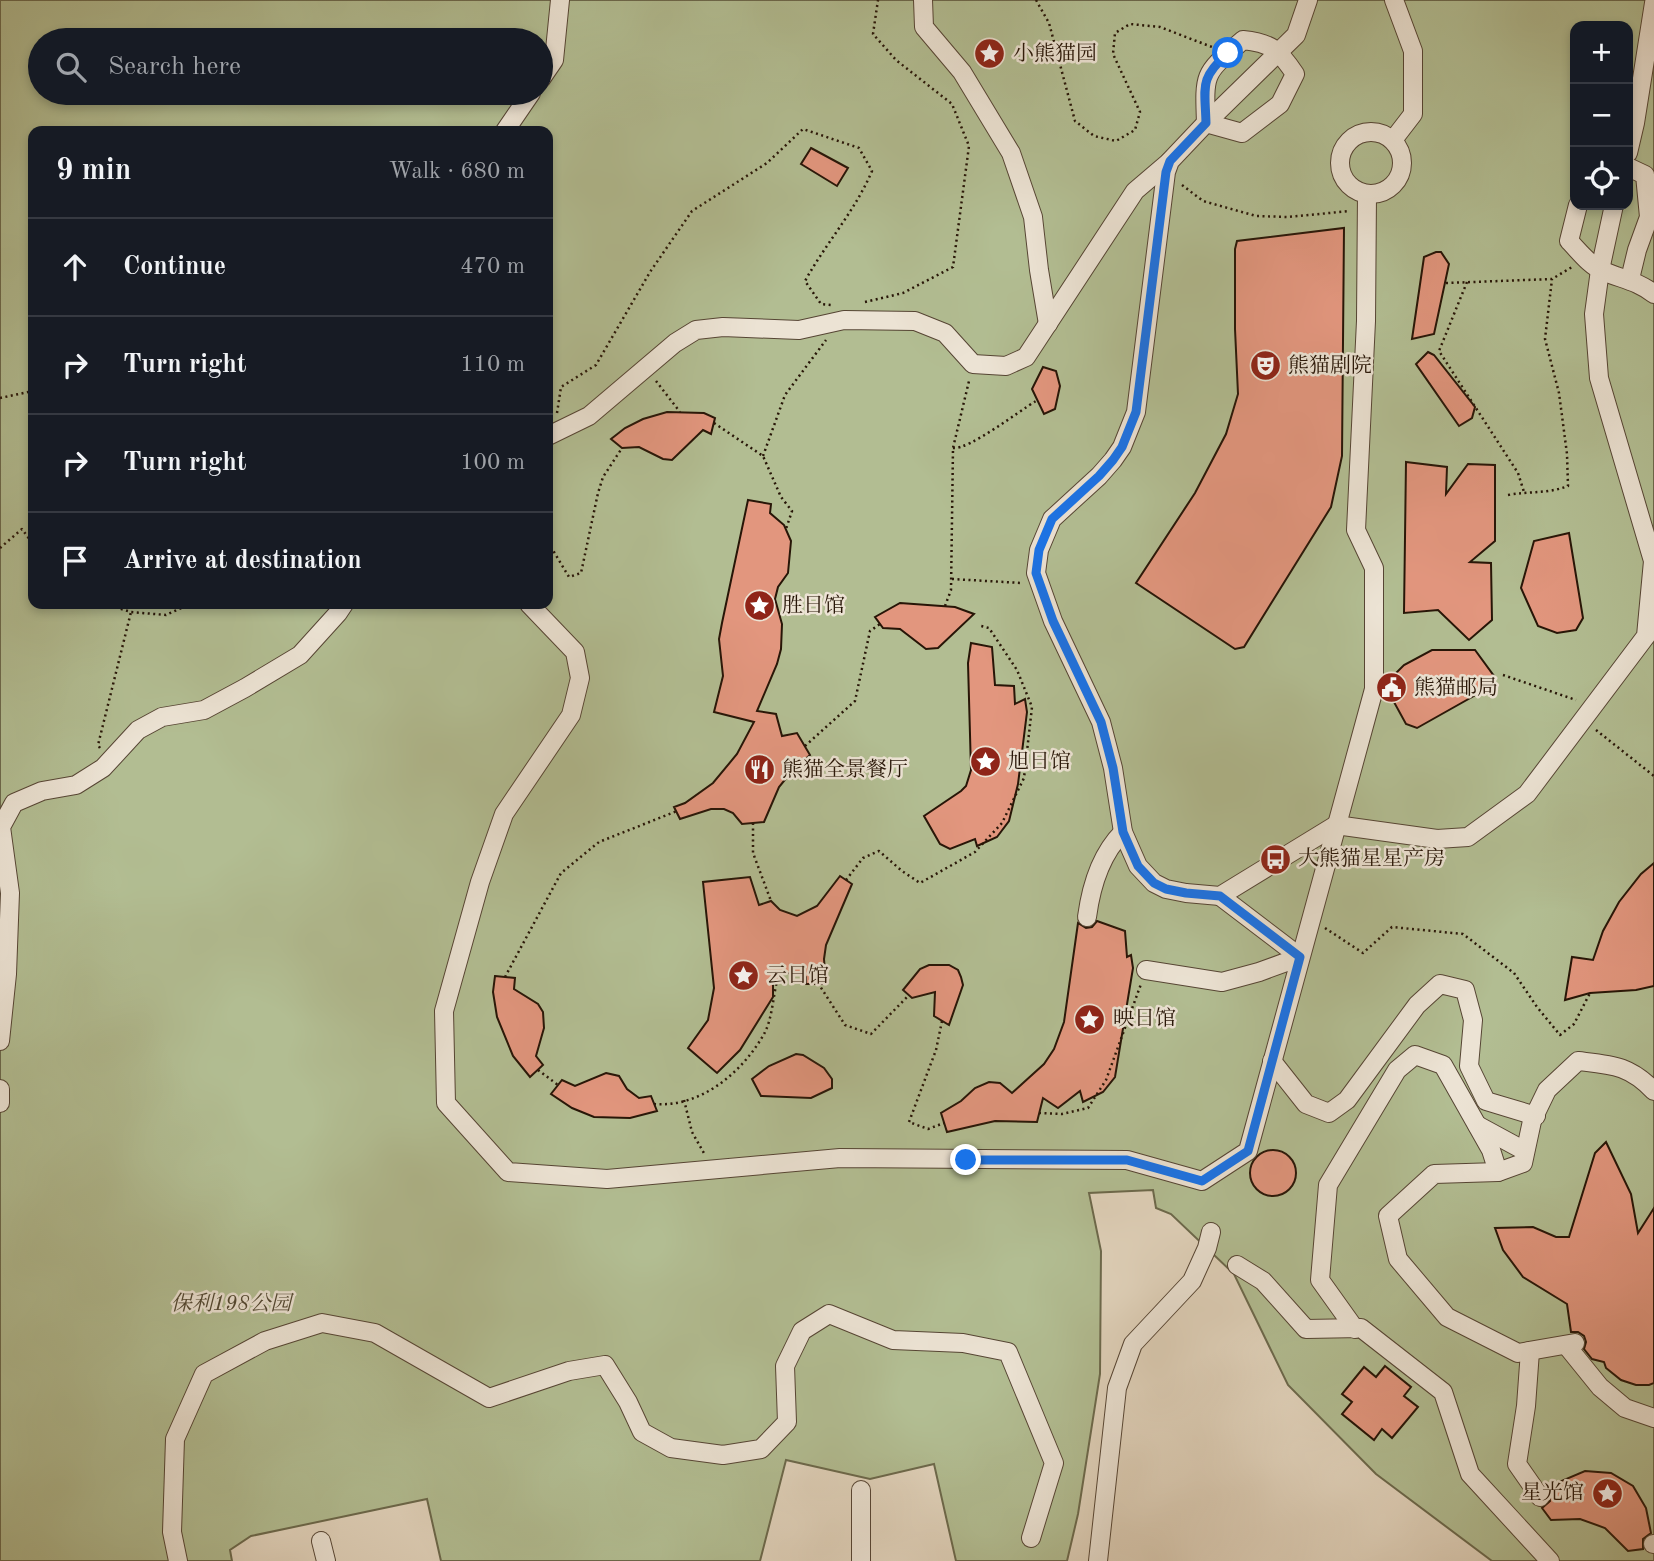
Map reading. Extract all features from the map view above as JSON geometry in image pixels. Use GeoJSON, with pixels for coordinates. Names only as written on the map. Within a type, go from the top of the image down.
{"type":"FeatureCollection","features":[{"type":"Feature","properties":{"kind":"street"},"geometry":{"type":"LineString","coordinates":[[553,61],[560,0]]}},
{"type":"Feature","properties":{"kind":"street"},"geometry":{"type":"LineString","coordinates":[[923,0],[924,27],[962,72],[1011,153],[1033,217],[1048,324]]}},
{"type":"Feature","properties":{"kind":"street"},"geometry":{"type":"LineString","coordinates":[[553,434],[589,416],[675,343],[696,330],[723,327],[799,330],[844,320],[915,321],[944,332],[973,364],[1006,366],[1026,356],[1135,191],[1168,167],[1206,123],[1296,35],[1308,0]]}},
{"type":"Feature","properties":{"kind":"street"},"geometry":{"type":"LineString","coordinates":[[1393,140],[1413,114],[1413,51],[1394,0]]}},
{"type":"Feature","properties":{"kind":"street"},"geometry":{"type":"LineString","coordinates":[[1629,147],[1654,3]]}},
{"type":"Feature","properties":{"kind":"street"},"geometry":{"type":"LineString","coordinates":[[1243,40],[1262,42],[1280,52],[1295,74],[1280,104],[1242,133],[1206,123],[1205,86],[1211,69],[1243,40]]}},
{"type":"Feature","properties":{"kind":"street"},"geometry":{"type":"LineString","coordinates":[[508,126],[523,105]]}},
{"type":"Feature","properties":{"kind":"street"},"geometry":{"type":"LineString","coordinates":[[534,609],[575,652],[580,678],[571,715],[505,814],[480,882],[444,1011],[446,1103],[508,1172],[607,1179],[841,1158],[1127,1160],[1202,1181],[1248,1151],[1374,689],[1374,568],[1356,530],[1366,321],[1366,201],[1351,188],[1340,170],[1342,150],[1348,142],[1366,132],[1375,132],[1393,140],[1403,159],[1402,169],[1391,188],[1366,201]]}},
{"type":"Feature","properties":{"kind":"street"},"geometry":{"type":"LineString","coordinates":[[1168,167],[1132,428],[1113,460],[1099,476],[1052,519],[1039,550],[1036,573],[1053,621],[1101,722],[1113,768],[1123,832],[1138,866],[1154,883],[1166,889],[1220,896],[1300,957]]}},
{"type":"Feature","properties":{"kind":"street"},"geometry":{"type":"LineString","coordinates":[[1630,279],[1649,217],[1645,174],[1633,169]]}},
{"type":"Feature","properties":{"kind":"street"},"geometry":{"type":"LineString","coordinates":[[1577,210],[1569,241],[1593,264],[1643,285],[1654,294]]}},
{"type":"Feature","properties":{"kind":"street"},"geometry":{"type":"LineString","coordinates":[[1220,896],[1336,825],[1437,839],[1468,837],[1527,794],[1646,636],[1653,561],[1599,378],[1593,264],[1612,210]]}},
{"type":"Feature","properties":{"kind":"street"},"geometry":{"type":"LineString","coordinates":[[0,1041],[7,974],[10,893],[1,827],[14,803],[42,791],[76,785],[108,761],[138,730],[162,717],[204,710],[245,688],[300,654],[340,609]]}},
{"type":"Feature","properties":{"kind":"street"},"geometry":{"type":"LineString","coordinates":[[1087,917],[1103,861],[1123,832]]}},
{"type":"Feature","properties":{"kind":"street"},"geometry":{"type":"LineString","coordinates":[[1146,970],[1222,982],[1300,957]]}},
{"type":"Feature","properties":{"kind":"street"},"geometry":{"type":"LineString","coordinates":[[1272,1061],[1306,1104],[1329,1113],[1347,1100],[1417,1005],[1440,984],[1465,990],[1473,1020],[1469,1066],[1486,1101],[1536,1116]]}},
{"type":"Feature","properties":{"kind":"street"},"geometry":{"type":"LineString","coordinates":[[1355,1329],[1320,1280],[1328,1185],[1397,1070],[1415,1055],[1443,1065],[1490,1150],[1498,1172]]}},
{"type":"Feature","properties":{"kind":"street"},"geometry":{"type":"LineString","coordinates":[[1654,1091],[1618,1065],[1578,1060],[1547,1090],[1532,1121],[1523,1163],[1498,1172],[1434,1174],[1388,1216],[1398,1259],[1447,1317],[1518,1353],[1571,1344],[1600,1387],[1625,1408],[1654,1418]]}},
{"type":"Feature","properties":{"kind":"street"},"geometry":{"type":"LineString","coordinates":[[0,1089],[0,1103]]}},
{"type":"Feature","properties":{"kind":"street"},"geometry":{"type":"LineString","coordinates":[[1477,1125],[1525,1151]]}},
{"type":"Feature","properties":{"kind":"street"},"geometry":{"type":"LineString","coordinates":[[1098,1561],[1117,1388],[1133,1344],[1192,1281],[1211,1232]]}},
{"type":"Feature","properties":{"kind":"street"},"geometry":{"type":"LineString","coordinates":[[1237,1265],[1263,1281],[1306,1329],[1361,1328],[1443,1392],[1470,1474],[1550,1561]]}},
{"type":"Feature","properties":{"kind":"street"},"geometry":{"type":"LineString","coordinates":[[178,1561],[172,1532],[175,1439],[204,1374],[265,1341],[322,1323],[375,1333],[489,1398],[569,1371],[605,1365],[628,1402],[642,1432],[671,1448],[723,1455],[761,1449],[787,1422],[785,1366],[802,1331],[829,1314],[893,1340],[963,1343],[1007,1352],[1054,1462],[1031,1538]]}},
{"type":"Feature","properties":{"kind":"street"},"geometry":{"type":"LineString","coordinates":[[1530,1351],[1526,1406],[1517,1464],[1540,1497]]}},
{"type":"Feature","properties":{"kind":"street"},"geometry":{"type":"LineString","coordinates":[[861,1490],[861,1561]]}},
{"type":"Feature","properties":{"kind":"street"},"geometry":{"type":"LineString","coordinates":[[321,1541],[326,1561]]}},
{"type":"Feature","properties":{"kind":"path"},"geometry":{"type":"LineString","coordinates":[[864,303],[903,293],[953,267],[969,146],[951,104],[896,60],[873,34],[878,0]]}},
{"type":"Feature","properties":{"kind":"path"},"geometry":{"type":"LineString","coordinates":[[1036,0],[1049,23],[1075,121],[1094,136],[1116,141],[1135,130],[1140,112],[1113,54],[1115,33],[1130,24],[1160,27],[1228,53]]}},
{"type":"Feature","properties":{"kind":"path"},"geometry":{"type":"LineString","coordinates":[[553,425],[561,387],[596,365],[650,272],[692,211],[767,163],[803,129],[859,148],[872,171],[862,195],[822,250],[805,281],[821,304],[841,305]]}},
{"type":"Feature","properties":{"kind":"path"},"geometry":{"type":"LineString","coordinates":[[1168,167],[1203,201],[1256,216],[1288,217],[1366,201]]}},
{"type":"Feature","properties":{"kind":"path"},"geometry":{"type":"LineString","coordinates":[[1446,283],[1552,279],[1593,264]]}},
{"type":"Feature","properties":{"kind":"path"},"geometry":{"type":"LineString","coordinates":[[1508,495],[1524,492],[1550,493],[1569,486],[1559,393],[1545,339],[1552,279]]}},
{"type":"Feature","properties":{"kind":"path"},"geometry":{"type":"LineString","coordinates":[[1467,282],[1439,351],[1518,473],[1524,492]]}},
{"type":"Feature","properties":{"kind":"path"},"geometry":{"type":"LineString","coordinates":[[763,456],[785,395],[828,339]]}},
{"type":"Feature","properties":{"kind":"path"},"geometry":{"type":"LineString","coordinates":[[944,606],[951,590],[953,448],[973,364]]}},
{"type":"Feature","properties":{"kind":"path"},"geometry":{"type":"LineString","coordinates":[[645,368],[680,412]]}},
{"type":"Feature","properties":{"kind":"path"},"geometry":{"type":"LineString","coordinates":[[0,398],[28,392]]}},
{"type":"Feature","properties":{"kind":"path"},"geometry":{"type":"LineString","coordinates":[[953,448],[960,449],[982,437],[1036,401]]}},
{"type":"Feature","properties":{"kind":"path"},"geometry":{"type":"LineString","coordinates":[[714,423],[763,456],[781,497],[792,511],[786,529]]}},
{"type":"Feature","properties":{"kind":"path"},"geometry":{"type":"LineString","coordinates":[[553,551],[569,578],[580,573],[600,485],[622,448]]}},
{"type":"Feature","properties":{"kind":"path"},"geometry":{"type":"LineString","coordinates":[[0,548],[22,529],[28,537]]}},
{"type":"Feature","properties":{"kind":"path"},"geometry":{"type":"LineString","coordinates":[[951,579],[1040,584]]}},
{"type":"Feature","properties":{"kind":"path"},"geometry":{"type":"LineString","coordinates":[[121,609],[166,615],[179,609]]}},
{"type":"Feature","properties":{"kind":"path"},"geometry":{"type":"LineString","coordinates":[[108,761],[98,745],[131,612]]}},
{"type":"Feature","properties":{"kind":"path"},"geometry":{"type":"LineString","coordinates":[[805,746],[855,701],[870,631],[880,624]]}},
{"type":"Feature","properties":{"kind":"path"},"geometry":{"type":"LineString","coordinates":[[846,880],[863,858],[880,850],[902,871],[920,883],[975,852],[1002,822],[1024,778],[1032,707],[1017,670],[989,628],[981,626]]}},
{"type":"Feature","properties":{"kind":"path"},"geometry":{"type":"LineString","coordinates":[[1503,675],[1573,699]]}},
{"type":"Feature","properties":{"kind":"path"},"geometry":{"type":"LineString","coordinates":[[1583,720],[1654,776]]}},
{"type":"Feature","properties":{"kind":"path"},"geometry":{"type":"LineString","coordinates":[[505,977],[561,873],[599,842],[677,811]]}},
{"type":"Feature","properties":{"kind":"path"},"geometry":{"type":"LineString","coordinates":[[753,823],[753,853],[771,901]]}},
{"type":"Feature","properties":{"kind":"path"},"geometry":{"type":"LineString","coordinates":[[1310,919],[1363,953],[1392,927],[1462,934],[1514,973],[1536,1007],[1560,1035],[1574,1024],[1590,993]]}},
{"type":"Feature","properties":{"kind":"path"},"geometry":{"type":"LineString","coordinates":[[1039,1113],[1062,1114],[1088,1108],[1106,1080],[1146,970]]}},
{"type":"Feature","properties":{"kind":"path"},"geometry":{"type":"LineString","coordinates":[[654,1104],[668,1105],[705,1094],[735,1073],[765,1032],[777,981]]}},
{"type":"Feature","properties":{"kind":"path"},"geometry":{"type":"LineString","coordinates":[[818,984],[845,1025],[871,1034],[909,995]]}},
{"type":"Feature","properties":{"kind":"path"},"geometry":{"type":"LineString","coordinates":[[942,1021],[936,1049],[909,1122],[928,1129],[944,1123]]}},
{"type":"Feature","properties":{"kind":"path"},"geometry":{"type":"LineString","coordinates":[[538,1070],[558,1085]]}},
{"type":"Feature","properties":{"kind":"path"},"geometry":{"type":"LineString","coordinates":[[684,1100],[692,1132],[713,1170]]}},
{"type":"Feature","properties":{"kind":"green space","name":"保利198公园"},"geometry":{"type":"Polygon","coordinates":[[[0,0],[1654,0],[1654,1561],[1492,1561],[1376,1474],[1288,1385],[1234,1274],[1171,1214],[1156,1208],[1153,1190],[1089,1193],[1101,1251],[1100,1374],[1078,1514],[1067,1561],[956,1561],[934,1464],[870,1479],[786,1460],[760,1561],[441,1561],[427,1499],[251,1536],[230,1550],[232,1561],[0,1561],[0,0]]]}},
{"type":"Feature","properties":{"kind":"building"},"geometry":{"type":"Polygon","coordinates":[[[811,148],[848,168],[837,186],[801,164],[811,148]]]}},
{"type":"Feature","properties":{"kind":"building"},"geometry":{"type":"Polygon","coordinates":[[[1344,228],[1342,456],[1331,507],[1244,647],[1235,649],[1136,583],[1195,493],[1226,434],[1238,394],[1235,329],[1237,241],[1344,228]]]}},
{"type":"Feature","properties":{"kind":"building"},"geometry":{"type":"Polygon","coordinates":[[[1441,252],[1449,264],[1434,334],[1412,339],[1424,257],[1441,252]]]}},
{"type":"Feature","properties":{"kind":"building"},"geometry":{"type":"Polygon","coordinates":[[[1428,352],[1434,355],[1475,407],[1472,418],[1459,426],[1416,364],[1428,352]]]}},
{"type":"Feature","properties":{"kind":"building"},"geometry":{"type":"Polygon","coordinates":[[[1043,367],[1056,371],[1060,386],[1055,409],[1044,414],[1032,389],[1043,367]]]}},
{"type":"Feature","properties":{"kind":"building"},"geometry":{"type":"Polygon","coordinates":[[[667,412],[704,413],[715,418],[711,434],[703,430],[672,460],[663,459],[639,447],[622,448],[611,439],[643,419],[667,412]]]}},
{"type":"Feature","properties":{"kind":"building"},"geometry":{"type":"Polygon","coordinates":[[[1406,462],[1447,467],[1446,494],[1468,464],[1495,465],[1495,541],[1470,562],[1491,563],[1492,620],[1469,640],[1438,610],[1404,613],[1406,462]]]}},
{"type":"Feature","properties":{"kind":"building"},"geometry":{"type":"Polygon","coordinates":[[[748,500],[771,504],[770,513],[784,525],[791,541],[788,573],[778,587],[775,599],[782,624],[781,649],[757,711],[776,714],[782,736],[797,733],[810,755],[779,787],[764,822],[742,824],[733,813],[724,809],[711,809],[680,819],[674,807],[685,803],[713,783],[737,754],[754,722],[714,712],[723,676],[719,639],[748,500]]]}},
{"type":"Feature","properties":{"kind":"building"},"geometry":{"type":"Polygon","coordinates":[[[1569,533],[1583,618],[1576,630],[1557,633],[1538,626],[1521,588],[1534,541],[1569,533]]]}},
{"type":"Feature","properties":{"kind":"building"},"geometry":{"type":"Polygon","coordinates":[[[900,603],[955,607],[974,614],[938,648],[926,649],[900,629],[883,628],[875,617],[900,603]]]}},
{"type":"Feature","properties":{"kind":"building"},"geometry":{"type":"Polygon","coordinates":[[[971,643],[992,647],[995,685],[1014,686],[1015,704],[1025,699],[1027,712],[1018,784],[1009,821],[997,837],[977,846],[975,839],[950,849],[940,844],[924,816],[961,791],[966,786],[971,770],[968,663],[971,643]]]}},
{"type":"Feature","properties":{"kind":"building"},"geometry":{"type":"Polygon","coordinates":[[[1432,650],[1475,650],[1495,681],[1488,688],[1417,728],[1406,724],[1389,693],[1396,673],[1404,665],[1432,650]]]}},
{"type":"Feature","properties":{"kind":"building"},"geometry":{"type":"Polygon","coordinates":[[[1654,863],[1654,986],[1590,993],[1565,1000],[1572,957],[1593,960],[1603,931],[1619,902],[1641,874],[1654,863]]]}},
{"type":"Feature","properties":{"kind":"building"},"geometry":{"type":"Polygon","coordinates":[[[840,876],[852,884],[826,945],[826,984],[806,984],[806,977],[797,972],[781,974],[780,980],[773,982],[773,997],[740,1050],[717,1073],[688,1048],[708,1020],[714,988],[703,882],[750,877],[759,905],[771,901],[780,910],[797,916],[817,906],[840,876]]]}},
{"type":"Feature","properties":{"kind":"building"},"geometry":{"type":"Polygon","coordinates":[[[1097,921],[1125,931],[1127,957],[1131,955],[1133,968],[1115,1077],[1103,1092],[1083,1102],[1080,1091],[1058,1108],[1043,1098],[1037,1122],[995,1121],[947,1132],[941,1113],[961,1101],[975,1088],[989,1082],[1000,1083],[1012,1093],[1044,1064],[1054,1049],[1064,1022],[1078,923],[1086,928],[1092,927],[1097,921]]]}},
{"type":"Feature","properties":{"kind":"building"},"geometry":{"type":"Polygon","coordinates":[[[929,965],[949,965],[958,970],[961,977],[963,985],[949,1025],[934,1016],[935,992],[912,998],[903,990],[920,969],[929,965]]]}},
{"type":"Feature","properties":{"kind":"building"},"geometry":{"type":"Polygon","coordinates":[[[495,976],[515,978],[514,989],[538,1004],[543,1012],[544,1028],[536,1056],[543,1065],[530,1077],[513,1056],[497,1017],[493,992],[495,976]]]}},
{"type":"Feature","properties":{"kind":"building"},"geometry":{"type":"Polygon","coordinates":[[[796,1054],[803,1055],[824,1068],[832,1079],[832,1088],[811,1098],[761,1096],[752,1079],[769,1066],[796,1054]]]}},
{"type":"Feature","properties":{"kind":"building"},"geometry":{"type":"Polygon","coordinates":[[[606,1073],[619,1076],[627,1089],[639,1098],[651,1096],[657,1111],[630,1118],[594,1117],[572,1108],[551,1094],[562,1080],[575,1086],[606,1073]]]}},
{"type":"Feature","properties":{"kind":"building"},"geometry":{"type":"Polygon","coordinates":[[[1606,1142],[1631,1194],[1638,1233],[1654,1208],[1654,1383],[1649,1385],[1636,1385],[1621,1380],[1606,1368],[1604,1362],[1592,1359],[1584,1349],[1584,1336],[1571,1332],[1567,1304],[1523,1277],[1503,1250],[1495,1228],[1533,1227],[1556,1237],[1569,1237],[1595,1153],[1606,1142]]]}},
{"type":"Feature","properties":{"kind":"building"},"geometry":{"type":"Polygon","coordinates":[[[1273,1150],[1289,1157],[1296,1173],[1289,1189],[1273,1196],[1257,1189],[1250,1173],[1257,1157],[1273,1150]]]}},
{"type":"Feature","properties":{"kind":"building"},"geometry":{"type":"Polygon","coordinates":[[[1385,1366],[1411,1387],[1404,1396],[1418,1407],[1392,1438],[1382,1429],[1374,1440],[1342,1414],[1352,1402],[1342,1394],[1364,1367],[1376,1377],[1385,1366]]]}},
{"type":"Feature","properties":{"kind":"building"},"geometry":{"type":"Polygon","coordinates":[[[1585,1471],[1611,1473],[1633,1486],[1646,1508],[1651,1533],[1643,1539],[1643,1549],[1628,1551],[1605,1528],[1580,1519],[1551,1520],[1542,1508],[1550,1501],[1549,1490],[1559,1482],[1585,1471]]]}},
{"type":"Feature","properties":{"kind":"place","name":"小熊猫园"},"geometry":{"type":"Point","coordinates":[990,54]}},
{"type":"Feature","properties":{"kind":"place","name":"熊猫剧院"},"geometry":{"type":"Point","coordinates":[1265,366]}},
{"type":"Feature","properties":{"kind":"place","name":"胜日馆"},"geometry":{"type":"Point","coordinates":[759,606]}},
{"type":"Feature","properties":{"kind":"place","name":"熊猫邮局"},"geometry":{"type":"Point","coordinates":[1391,688]}},
{"type":"Feature","properties":{"kind":"place","name":"旭日馆"},"geometry":{"type":"Point","coordinates":[985,762]}},
{"type":"Feature","properties":{"kind":"place","name":"熊猫全景餐厅"},"geometry":{"type":"Point","coordinates":[759,770]}},
{"type":"Feature","properties":{"kind":"place","name":"大熊猫星星产房"},"geometry":{"type":"Point","coordinates":[1275,859]}},
{"type":"Feature","properties":{"kind":"place","name":"云日馆"},"geometry":{"type":"Point","coordinates":[743,976]}},
{"type":"Feature","properties":{"kind":"place","name":"映日馆"},"geometry":{"type":"Point","coordinates":[1090,1019]}},
{"type":"Feature","properties":{"kind":"place","name":"星光馆"},"geometry":{"type":"Point","coordinates":[1607,1493]}},
{"type":"Feature","properties":{"kind":"route"},"geometry":{"type":"LineString","coordinates":[[966,1160],[1127,1160],[1202,1181],[1248,1151],[1300,957],[1220,896],[1166,889],[1154,883],[1138,866],[1123,832],[1113,768],[1101,722],[1053,621],[1036,573],[1039,550],[1052,519],[1099,476],[1122,447],[1132,428],[1166,172],[1170,161],[1206,123],[1205,86],[1211,69],[1228,53]]}}]}
